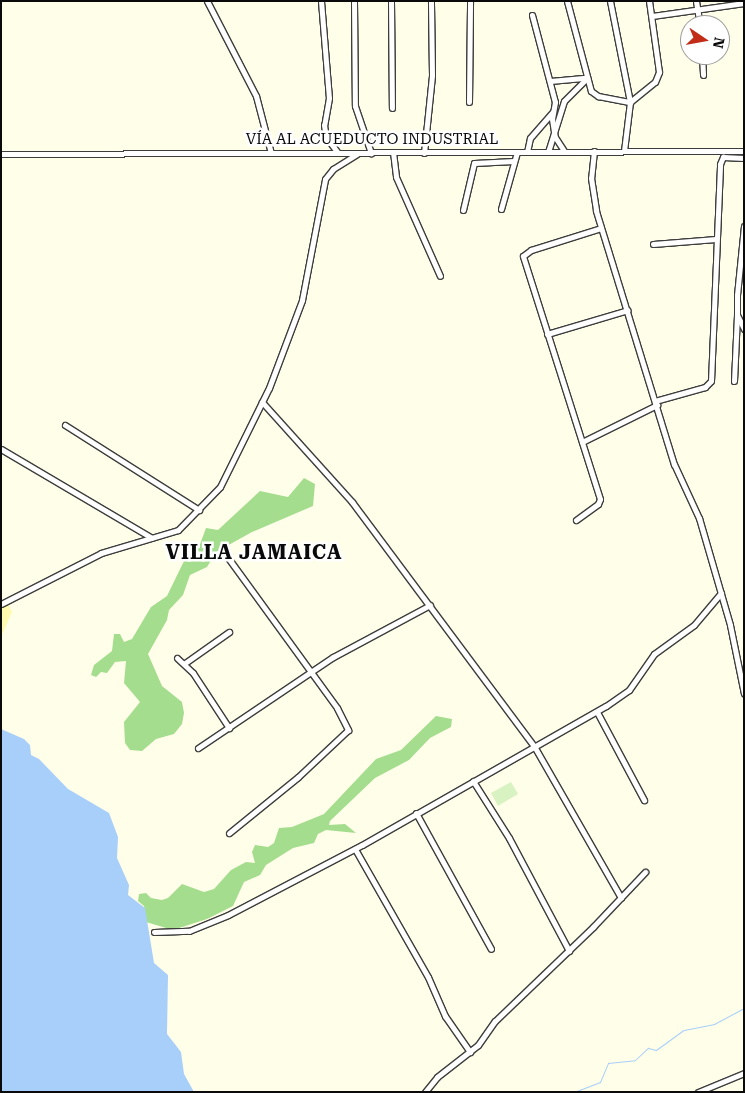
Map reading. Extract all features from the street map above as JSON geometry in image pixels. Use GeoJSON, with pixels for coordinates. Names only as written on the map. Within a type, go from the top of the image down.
{"type":"FeatureCollection","features":[{"type":"Feature","properties":{"kind":"street"},"geometry":{"type":"LineString","coordinates":[[207,1],[256,96],[271,153]]}},
{"type":"Feature","properties":{"kind":"street"},"geometry":{"type":"LineString","coordinates":[[321,1],[329,98],[324,125],[326,137],[339,153]]}},
{"type":"Feature","properties":{"kind":"street"},"geometry":{"type":"LineString","coordinates":[[354,1],[355,106],[371,153]]}},
{"type":"Feature","properties":{"kind":"street"},"geometry":{"type":"LineString","coordinates":[[391,1],[392,108]]}},
{"type":"Feature","properties":{"kind":"street"},"geometry":{"type":"LineString","coordinates":[[424,153],[432,75],[431,1]]}},
{"type":"Feature","properties":{"kind":"street"},"geometry":{"type":"LineString","coordinates":[[469,102],[470,1]]}},
{"type":"Feature","properties":{"kind":"street"},"geometry":{"type":"LineString","coordinates":[[567,1],[587,78],[594,94],[630,102],[645,91],[658,75],[649,1]]}},
{"type":"Feature","properties":{"kind":"street"},"geometry":{"type":"LineString","coordinates":[[610,1],[630,102],[624,151]]}},
{"type":"Feature","properties":{"kind":"street"},"geometry":{"type":"LineString","coordinates":[[696,1],[699,15]]}},
{"type":"Feature","properties":{"kind":"street"},"geometry":{"type":"LineString","coordinates":[[652,16],[744,3]]}},
{"type":"Feature","properties":{"kind":"street"},"geometry":{"type":"LineString","coordinates":[[532,15],[556,108],[554,130],[564,151]]}},
{"type":"Feature","properties":{"kind":"street"},"geometry":{"type":"LineString","coordinates":[[702,65],[703,75]]}},
{"type":"Feature","properties":{"kind":"street"},"geometry":{"type":"LineString","coordinates":[[550,81],[587,78]]}},
{"type":"Feature","properties":{"kind":"street"},"geometry":{"type":"LineString","coordinates":[[527,152],[530,138],[556,108],[587,78]]}},
{"type":"Feature","properties":{"kind":"street"},"geometry":{"type":"LineString","coordinates":[[548,152],[564,101]]}},
{"type":"Feature","properties":{"kind":"street"},"geometry":{"type":"LineString","coordinates":[[594,151],[591,178],[601,228],[679,478],[699,518],[738,656],[744,691]]}},
{"type":"Feature","properties":{"kind":"street","name":"VÍA AL ACUEDUCTO INDUSTRIAL"},"geometry":{"type":"LineString","coordinates":[[1,154],[744,151]]}},
{"type":"Feature","properties":{"kind":"street"},"geometry":{"type":"LineString","coordinates":[[394,152],[396,178],[440,276]]}},
{"type":"Feature","properties":{"kind":"street"},"geometry":{"type":"LineString","coordinates":[[501,209],[517,152]]}},
{"type":"Feature","properties":{"kind":"street"},"geometry":{"type":"LineString","coordinates":[[1,604],[101,553],[178,530],[199,510],[228,474],[262,402],[305,292],[324,179],[338,165],[360,153]]}},
{"type":"Feature","properties":{"kind":"street"},"geometry":{"type":"LineString","coordinates":[[582,442],[656,403],[705,387],[711,381],[720,160],[723,157],[744,158]]}},
{"type":"Feature","properties":{"kind":"street"},"geometry":{"type":"LineString","coordinates":[[462,210],[474,163],[514,161]]}},
{"type":"Feature","properties":{"kind":"street"},"geometry":{"type":"LineString","coordinates":[[734,381],[738,260],[744,226]]}},
{"type":"Feature","properties":{"kind":"street"},"geometry":{"type":"LineString","coordinates":[[576,520],[600,501],[523,254],[601,228]]}},
{"type":"Feature","properties":{"kind":"street"},"geometry":{"type":"LineString","coordinates":[[653,244],[716,239]]}},
{"type":"Feature","properties":{"kind":"street"},"geometry":{"type":"LineString","coordinates":[[547,334],[628,310]]}},
{"type":"Feature","properties":{"kind":"street"},"geometry":{"type":"LineString","coordinates":[[737,315],[744,328]]}},
{"type":"Feature","properties":{"kind":"street"},"geometry":{"type":"LineString","coordinates":[[262,402],[352,502],[534,746],[621,898]]}},
{"type":"Feature","properties":{"kind":"street"},"geometry":{"type":"LineString","coordinates":[[65,425],[199,510]]}},
{"type":"Feature","properties":{"kind":"street"},"geometry":{"type":"LineString","coordinates":[[1,449],[152,538]]}},
{"type":"Feature","properties":{"kind":"street"},"geometry":{"type":"LineString","coordinates":[[226,555],[344,719],[347,733],[229,833]]}},
{"type":"Feature","properties":{"kind":"street"},"geometry":{"type":"LineString","coordinates":[[154,932],[195,929],[355,849],[534,746],[598,712],[623,695],[654,654],[694,625],[721,593]]}},
{"type":"Feature","properties":{"kind":"street"},"geometry":{"type":"LineString","coordinates":[[198,748],[311,672],[430,605]]}},
{"type":"Feature","properties":{"kind":"street"},"geometry":{"type":"LineString","coordinates":[[185,663],[229,632]]}},
{"type":"Feature","properties":{"kind":"street"},"geometry":{"type":"LineString","coordinates":[[178,658],[185,663],[229,728]]}},
{"type":"Feature","properties":{"kind":"street"},"geometry":{"type":"LineString","coordinates":[[598,712],[644,800]]}},
{"type":"Feature","properties":{"kind":"street"},"geometry":{"type":"LineString","coordinates":[[473,781],[509,838],[569,951]]}},
{"type":"Feature","properties":{"kind":"street"},"geometry":{"type":"LineString","coordinates":[[416,813],[491,950]]}},
{"type":"Feature","properties":{"kind":"street"},"geometry":{"type":"LineString","coordinates":[[355,849],[428,977],[445,1016],[470,1052]]}},
{"type":"Feature","properties":{"kind":"street"},"geometry":{"type":"LineString","coordinates":[[425,1092],[438,1077],[482,1041],[495,1021],[569,951],[645,872]]}},
{"type":"Feature","properties":{"kind":"street"},"geometry":{"type":"LineString","coordinates":[[698,1092],[744,1073]]}},
{"type":"Feature","properties":{"kind":"green space"},"geometry":{"type":"Polygon","coordinates":[[[304,478],[315,484],[313,506],[252,532],[216,552],[207,567],[190,575],[183,595],[169,610],[167,620],[148,654],[162,686],[182,702],[184,713],[182,724],[174,734],[156,739],[142,751],[130,750],[125,743],[124,722],[140,702],[124,683],[126,661],[115,662],[107,673],[101,672],[96,677],[91,675],[94,665],[112,651],[114,634],[120,634],[124,642],[132,639],[151,607],[167,596],[185,559],[199,547],[206,528],[218,530],[260,491],[288,497],[304,478]]]}},
{"type":"Feature","properties":{"kind":"green space"},"geometry":{"type":"Polygon","coordinates":[[[436,716],[452,719],[451,727],[430,738],[409,760],[375,778],[330,821],[329,825],[345,824],[356,833],[326,830],[318,834],[314,843],[293,848],[266,865],[260,875],[244,882],[233,906],[207,919],[173,930],[146,922],[144,906],[138,901],[139,894],[146,893],[151,898],[162,900],[168,898],[182,884],[204,892],[214,889],[231,870],[246,862],[255,863],[252,852],[255,845],[268,847],[274,843],[279,828],[292,827],[324,814],[376,759],[401,750],[436,716]]]}},
{"type":"Feature","properties":{"kind":"green space"},"geometry":{"type":"Polygon","coordinates":[[[511,782],[518,794],[498,806],[491,793],[511,782]]]}},
{"type":"Feature","properties":{"kind":"sand"},"geometry":{"type":"Polygon","coordinates":[[[7,602],[12,612],[1,637],[1,604],[7,602]]]}},
{"type":"Feature","properties":{"kind":"water"},"geometry":{"type":"Polygon","coordinates":[[[1,729],[24,739],[30,745],[31,755],[39,759],[68,789],[109,813],[118,837],[117,858],[129,885],[128,895],[145,908],[154,963],[168,975],[167,1034],[181,1052],[184,1074],[194,1092],[1,1092],[1,729]]]}},
{"type":"Feature","properties":{"kind":"waterway"},"geometry":{"type":"LineString","coordinates":[[574,1092],[600,1082],[608,1063],[635,1060],[648,1048],[656,1050],[684,1030],[714,1024],[744,1008]]}},
{"type":"Feature","properties":{"kind":"district","name":"VILLA JAMAICA"},"geometry":{"type":"Point","coordinates":[254,552]}}]}
